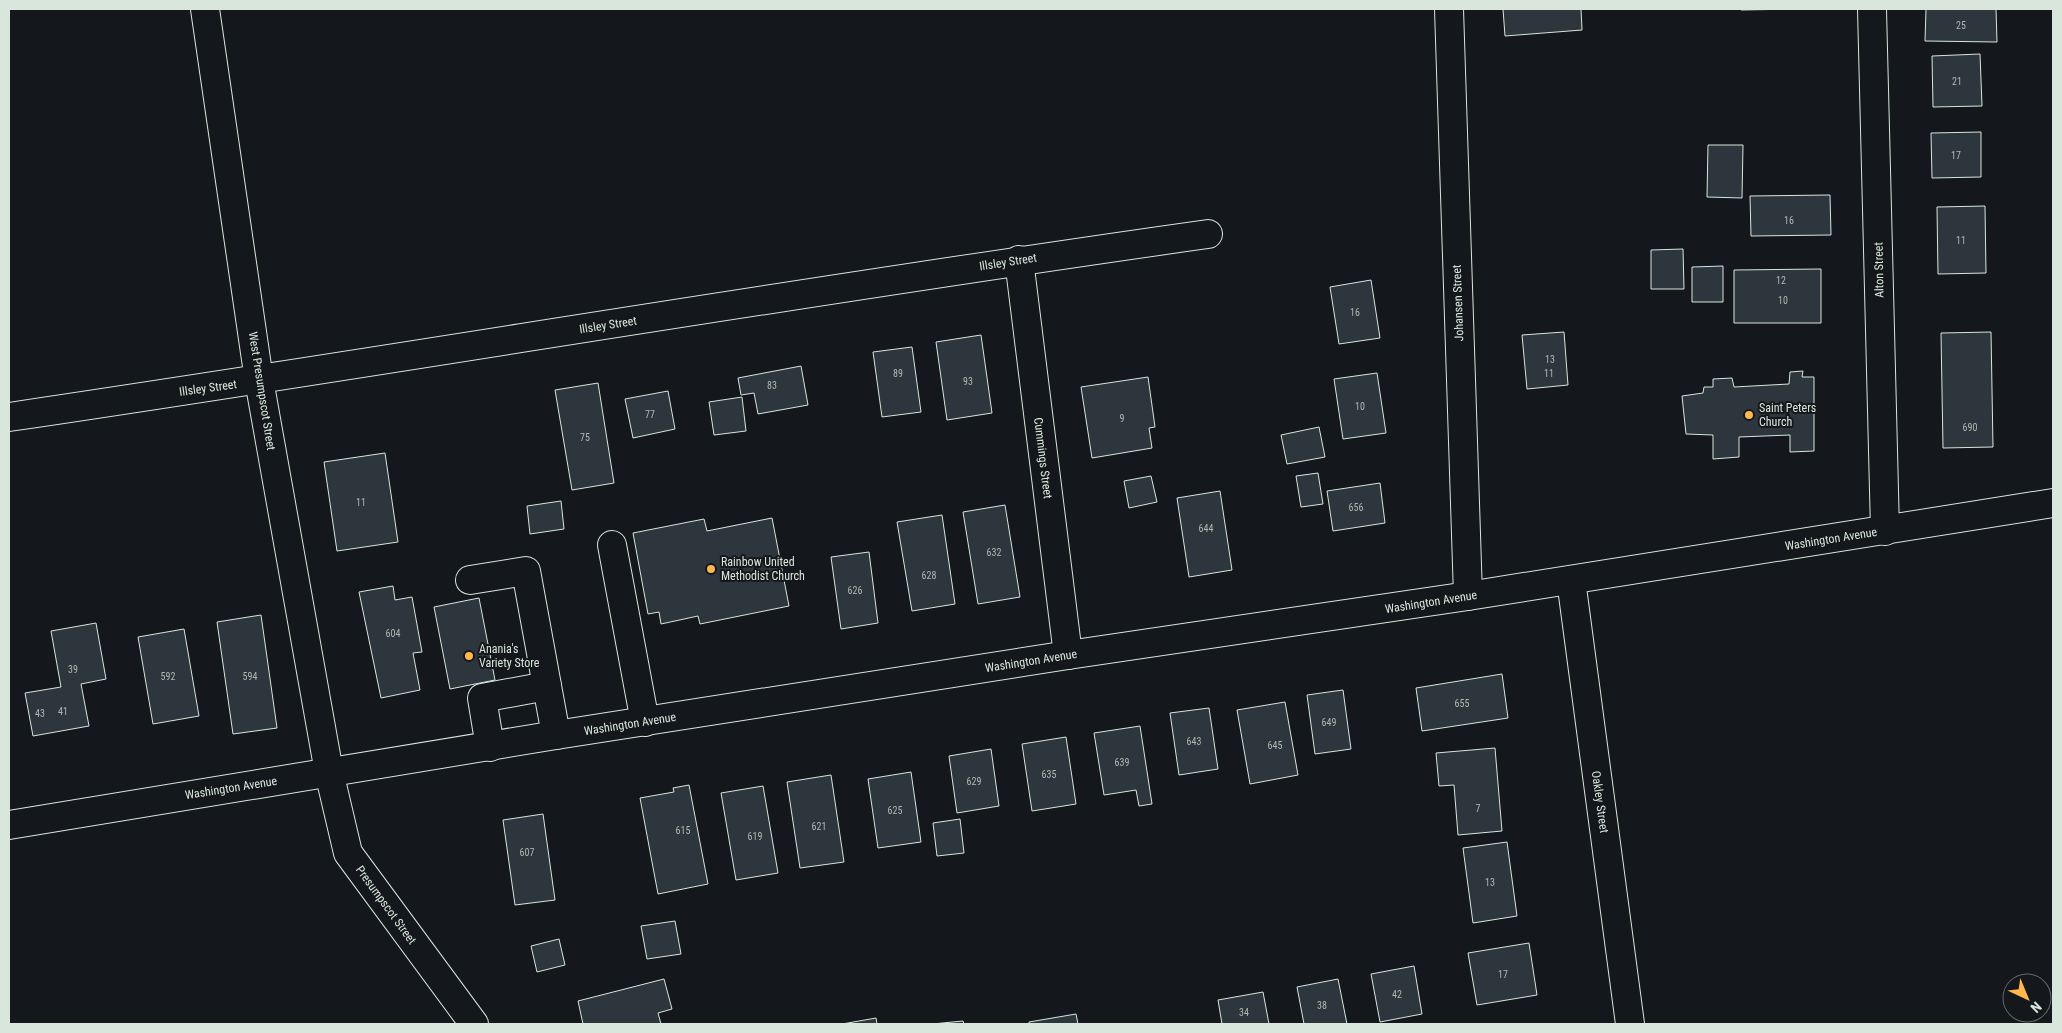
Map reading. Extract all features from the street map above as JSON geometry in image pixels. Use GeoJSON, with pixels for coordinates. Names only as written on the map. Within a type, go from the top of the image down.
{"type":"FeatureCollection","features":[{"type":"Feature","properties":{"kind":"street","name":"West Presumpscot Street"},"geometry":{"type":"LineString","coordinates":[[205,9],[259,380],[329,772]]}},
{"type":"Feature","properties":{"kind":"street","name":"Johansen Street"},"geometry":{"type":"LineString","coordinates":[[1449,9],[1468,596]]}},
{"type":"Feature","properties":{"kind":"street","name":"Alton Street"},"geometry":{"type":"LineString","coordinates":[[1872,9],[1885,530]]}},
{"type":"Feature","properties":{"kind":"street","name":"Illsley Street"},"geometry":{"type":"LineString","coordinates":[[9,418],[1019,260],[1208,234]]}},
{"type":"Feature","properties":{"kind":"street","name":"Cummings Street"},"geometry":{"type":"LineString","coordinates":[[1019,260],[1068,656]]}},
{"type":"Feature","properties":{"kind":"street","name":"Washington Avenue"},"geometry":{"type":"LineString","coordinates":[[9,825],[645,722],[2053,504]]}},
{"type":"Feature","properties":{"kind":"street"},"geometry":{"type":"LineString","coordinates":[[612,545],[645,722]]}},
{"type":"Feature","properties":{"kind":"street"},"geometry":{"type":"LineString","coordinates":[[470,580],[526,571],[556,736]]}},
{"type":"Feature","properties":{"kind":"street","name":"Oakley Street"},"geometry":{"type":"LineString","coordinates":[[1571,580],[1630,1024]]}},
{"type":"Feature","properties":{"kind":"street"},"geometry":{"type":"LineString","coordinates":[[490,747],[482,698],[547,686]]}},
{"type":"Feature","properties":{"kind":"street","name":"Presumpscot Street"},"geometry":{"type":"LineString","coordinates":[[329,772],[348,853],[474,1024]]}},
{"type":"Feature","properties":{"kind":"building"},"geometry":{"type":"Polygon","coordinates":[[[1503,9],[1581,9],[1582,30],[1505,36],[1503,9]]]}},
{"type":"Feature","properties":{"kind":"building"},"geometry":{"type":"Polygon","coordinates":[[[1741,9],[1800,9],[1741,10],[1741,9]]]}},
{"type":"Feature","properties":{"kind":"building"},"geometry":{"type":"Polygon","coordinates":[[[1926,9],[1996,9],[1997,42],[1925,41],[1926,9]]]}},
{"type":"Feature","properties":{"kind":"building"},"geometry":{"type":"Polygon","coordinates":[[[1980,54],[1982,106],[1933,107],[1932,56],[1980,54]]]}},
{"type":"Feature","properties":{"kind":"building"},"geometry":{"type":"Polygon","coordinates":[[[1981,132],[1981,177],[1932,178],[1931,133],[1981,132]]]}},
{"type":"Feature","properties":{"kind":"building"},"geometry":{"type":"Polygon","coordinates":[[[1708,145],[1743,145],[1742,198],[1707,197],[1708,145]]]}},
{"type":"Feature","properties":{"kind":"building"},"geometry":{"type":"Polygon","coordinates":[[[1830,195],[1831,235],[1751,236],[1750,196],[1830,195]]]}},
{"type":"Feature","properties":{"kind":"building"},"geometry":{"type":"Polygon","coordinates":[[[1985,206],[1986,273],[1938,274],[1937,207],[1985,206]]]}},
{"type":"Feature","properties":{"kind":"building"},"geometry":{"type":"Polygon","coordinates":[[[1683,249],[1684,289],[1651,289],[1651,250],[1683,249]]]}},
{"type":"Feature","properties":{"kind":"building"},"geometry":{"type":"Polygon","coordinates":[[[1723,266],[1723,302],[1692,302],[1692,267],[1723,266]]]}},
{"type":"Feature","properties":{"kind":"building"},"geometry":{"type":"Polygon","coordinates":[[[1821,269],[1821,323],[1734,323],[1734,270],[1821,269]]]}},
{"type":"Feature","properties":{"kind":"building"},"geometry":{"type":"Polygon","coordinates":[[[1371,280],[1380,338],[1339,344],[1330,287],[1371,280]]]}},
{"type":"Feature","properties":{"kind":"building"},"geometry":{"type":"Polygon","coordinates":[[[1564,332],[1568,385],[1527,389],[1522,335],[1564,332]]]}},
{"type":"Feature","properties":{"kind":"building"},"geometry":{"type":"Polygon","coordinates":[[[1991,332],[1993,447],[1943,448],[1941,333],[1991,332]]]}},
{"type":"Feature","properties":{"kind":"building"},"geometry":{"type":"Polygon","coordinates":[[[981,335],[992,413],[947,420],[936,342],[981,335]]]}},
{"type":"Feature","properties":{"kind":"building"},"geometry":{"type":"Polygon","coordinates":[[[912,347],[921,412],[882,417],[873,352],[912,347]]]}},
{"type":"Feature","properties":{"kind":"building"},"geometry":{"type":"Polygon","coordinates":[[[801,366],[808,405],[758,414],[754,393],[741,395],[738,378],[801,366]]]}},
{"type":"Feature","properties":{"kind":"building","name":"Saint Peters Church"},"geometry":{"type":"Polygon","coordinates":[[[1803,371],[1802,377],[1814,377],[1814,451],[1790,452],[1790,435],[1739,437],[1739,457],[1713,459],[1713,435],[1686,434],[1682,396],[1703,393],[1704,387],[1713,387],[1713,379],[1732,378],[1734,387],[1789,384],[1790,372],[1803,371]]]}},
{"type":"Feature","properties":{"kind":"building"},"geometry":{"type":"Polygon","coordinates":[[[1377,373],[1386,433],[1343,439],[1334,379],[1377,373]]]}},
{"type":"Feature","properties":{"kind":"building"},"geometry":{"type":"Polygon","coordinates":[[[1148,377],[1155,427],[1149,428],[1152,448],[1092,458],[1081,387],[1148,377]]]}},
{"type":"Feature","properties":{"kind":"building"},"geometry":{"type":"Polygon","coordinates":[[[598,383],[614,483],[572,490],[555,390],[598,383]]]}},
{"type":"Feature","properties":{"kind":"building"},"geometry":{"type":"Polygon","coordinates":[[[668,391],[675,429],[633,438],[625,399],[668,391]]]}},
{"type":"Feature","properties":{"kind":"building"},"geometry":{"type":"Polygon","coordinates":[[[742,397],[746,431],[714,435],[709,402],[742,397]]]}},
{"type":"Feature","properties":{"kind":"building"},"geometry":{"type":"Polygon","coordinates":[[[1319,427],[1325,457],[1287,464],[1281,435],[1319,427]]]}},
{"type":"Feature","properties":{"kind":"building"},"geometry":{"type":"Polygon","coordinates":[[[385,453],[398,542],[337,551],[324,462],[385,453]]]}},
{"type":"Feature","properties":{"kind":"building"},"geometry":{"type":"Polygon","coordinates":[[[1318,473],[1323,504],[1301,507],[1296,476],[1318,473]]]}},
{"type":"Feature","properties":{"kind":"building"},"geometry":{"type":"Polygon","coordinates":[[[1151,476],[1157,502],[1129,508],[1124,481],[1151,476]]]}},
{"type":"Feature","properties":{"kind":"building"},"geometry":{"type":"Polygon","coordinates":[[[1380,483],[1385,523],[1333,531],[1327,491],[1380,483]]]}},
{"type":"Feature","properties":{"kind":"building"},"geometry":{"type":"Polygon","coordinates":[[[1220,491],[1232,570],[1189,577],[1177,498],[1220,491]]]}},
{"type":"Feature","properties":{"kind":"building"},"geometry":{"type":"Polygon","coordinates":[[[561,501],[564,529],[530,534],[527,506],[561,501]]]}},
{"type":"Feature","properties":{"kind":"building"},"geometry":{"type":"Polygon","coordinates":[[[1005,505],[1020,597],[978,604],[963,512],[1005,505]]]}},
{"type":"Feature","properties":{"kind":"building"},"geometry":{"type":"Polygon","coordinates":[[[942,515],[955,604],[912,611],[897,522],[942,515]]]}},
{"type":"Feature","properties":{"kind":"building","name":"Rainbow United Methodist Church"},"geometry":{"type":"Polygon","coordinates":[[[772,518],[789,606],[700,624],[698,616],[661,624],[659,612],[648,614],[633,533],[704,519],[707,531],[772,518]]]}},
{"type":"Feature","properties":{"kind":"building"},"geometry":{"type":"Polygon","coordinates":[[[869,552],[878,623],[841,629],[831,557],[869,552]]]}},
{"type":"Feature","properties":{"kind":"building"},"geometry":{"type":"Polygon","coordinates":[[[393,586],[395,600],[412,597],[422,652],[413,653],[420,690],[381,698],[359,592],[393,586]]]}},
{"type":"Feature","properties":{"kind":"building"},"geometry":{"type":"Polygon","coordinates":[[[479,598],[495,680],[450,689],[434,607],[479,598]]]}},
{"type":"Feature","properties":{"kind":"building"},"geometry":{"type":"Polygon","coordinates":[[[261,615],[277,728],[233,734],[217,622],[261,615]]]}},
{"type":"Feature","properties":{"kind":"building"},"geometry":{"type":"Polygon","coordinates":[[[96,623],[106,679],[81,684],[89,726],[33,736],[25,693],[61,687],[51,631],[96,623]]]}},
{"type":"Feature","properties":{"kind":"building"},"geometry":{"type":"Polygon","coordinates":[[[184,629],[199,716],[153,724],[138,637],[184,629]]]}},
{"type":"Feature","properties":{"kind":"building"},"geometry":{"type":"Polygon","coordinates":[[[1502,674],[1508,718],[1422,731],[1416,688],[1502,674]]]}},
{"type":"Feature","properties":{"kind":"building"},"geometry":{"type":"Polygon","coordinates":[[[1343,690],[1351,749],[1315,754],[1307,695],[1343,690]]]}},
{"type":"Feature","properties":{"kind":"building"},"geometry":{"type":"Polygon","coordinates":[[[1285,702],[1298,775],[1250,784],[1237,710],[1285,702]]]}},
{"type":"Feature","properties":{"kind":"building"},"geometry":{"type":"Polygon","coordinates":[[[1209,708],[1218,769],[1179,775],[1170,713],[1209,708]]]}},
{"type":"Feature","properties":{"kind":"building"},"geometry":{"type":"Polygon","coordinates":[[[1140,726],[1152,804],[1139,806],[1136,790],[1104,795],[1094,733],[1140,726]]]}},
{"type":"Feature","properties":{"kind":"building"},"geometry":{"type":"Polygon","coordinates":[[[1066,737],[1076,804],[1032,811],[1022,744],[1066,737]]]}},
{"type":"Feature","properties":{"kind":"building"},"geometry":{"type":"Polygon","coordinates":[[[1495,748],[1502,831],[1458,835],[1454,785],[1439,786],[1436,753],[1495,748]]]}},
{"type":"Feature","properties":{"kind":"building"},"geometry":{"type":"Polygon","coordinates":[[[991,749],[999,806],[957,813],[949,756],[991,749]]]}},
{"type":"Feature","properties":{"kind":"building"},"geometry":{"type":"Polygon","coordinates":[[[911,772],[921,842],[878,848],[868,779],[911,772]]]}},
{"type":"Feature","properties":{"kind":"building"},"geometry":{"type":"Polygon","coordinates":[[[831,775],[844,862],[800,868],[787,782],[831,775]]]}},
{"type":"Feature","properties":{"kind":"building"},"geometry":{"type":"Polygon","coordinates":[[[689,785],[708,884],[658,894],[640,798],[674,792],[673,788],[689,785]]]}},
{"type":"Feature","properties":{"kind":"building"},"geometry":{"type":"Polygon","coordinates":[[[763,786],[778,873],[736,880],[721,793],[763,786]]]}},
{"type":"Feature","properties":{"kind":"building"},"geometry":{"type":"Polygon","coordinates":[[[543,814],[555,900],[515,905],[503,820],[543,814]]]}},
{"type":"Feature","properties":{"kind":"building"},"geometry":{"type":"Polygon","coordinates":[[[960,819],[964,853],[937,856],[933,823],[960,819]]]}},
{"type":"Feature","properties":{"kind":"building"},"geometry":{"type":"Polygon","coordinates":[[[1507,842],[1517,916],[1473,923],[1463,848],[1507,842]]]}},
{"type":"Feature","properties":{"kind":"building"},"geometry":{"type":"Polygon","coordinates":[[[675,921],[681,954],[647,959],[641,926],[675,921]]]}},
{"type":"Feature","properties":{"kind":"building"},"geometry":{"type":"Polygon","coordinates":[[[559,939],[565,965],[537,972],[531,946],[559,939]]]}},
{"type":"Feature","properties":{"kind":"building"},"geometry":{"type":"Polygon","coordinates":[[[1529,943],[1537,995],[1477,1005],[1468,953],[1529,943]]]}},
{"type":"Feature","properties":{"kind":"building"},"geometry":{"type":"Polygon","coordinates":[[[1414,966],[1422,1014],[1380,1022],[1371,974],[1414,966]]]}},
{"type":"Feature","properties":{"kind":"building"},"geometry":{"type":"Polygon","coordinates":[[[664,979],[672,1009],[658,1013],[661,1024],[583,1024],[578,1001],[664,979]]]}},
{"type":"Feature","properties":{"kind":"building"},"geometry":{"type":"Polygon","coordinates":[[[1338,979],[1347,1024],[1304,1024],[1297,987],[1338,979]]]}},
{"type":"Feature","properties":{"kind":"building"},"geometry":{"type":"Polygon","coordinates":[[[1263,992],[1269,1024],[1222,1024],[1218,1000],[1263,992]]]}},
{"type":"Feature","properties":{"kind":"building"},"geometry":{"type":"Polygon","coordinates":[[[1076,1014],[1078,1024],[1029,1024],[1029,1022],[1076,1014]]]}},
{"type":"Feature","properties":{"kind":"building"},"geometry":{"type":"Polygon","coordinates":[[[876,1018],[877,1024],[842,1024],[876,1018]]]}},
{"type":"Feature","properties":{"kind":"building"},"geometry":{"type":"Polygon","coordinates":[[[963,1021],[964,1024],[932,1024],[963,1021]]]}},
{"type":"Feature","properties":{"kind":"place","name":"Saint Peters Church"},"geometry":{"type":"Point","coordinates":[1749,415]}},
{"type":"Feature","properties":{"kind":"place","name":"Rainbow United Methodist Church"},"geometry":{"type":"Point","coordinates":[711,569]}},
{"type":"Feature","properties":{"kind":"place","name":"Anania's Variety Store"},"geometry":{"type":"Point","coordinates":[469,656]}}]}
